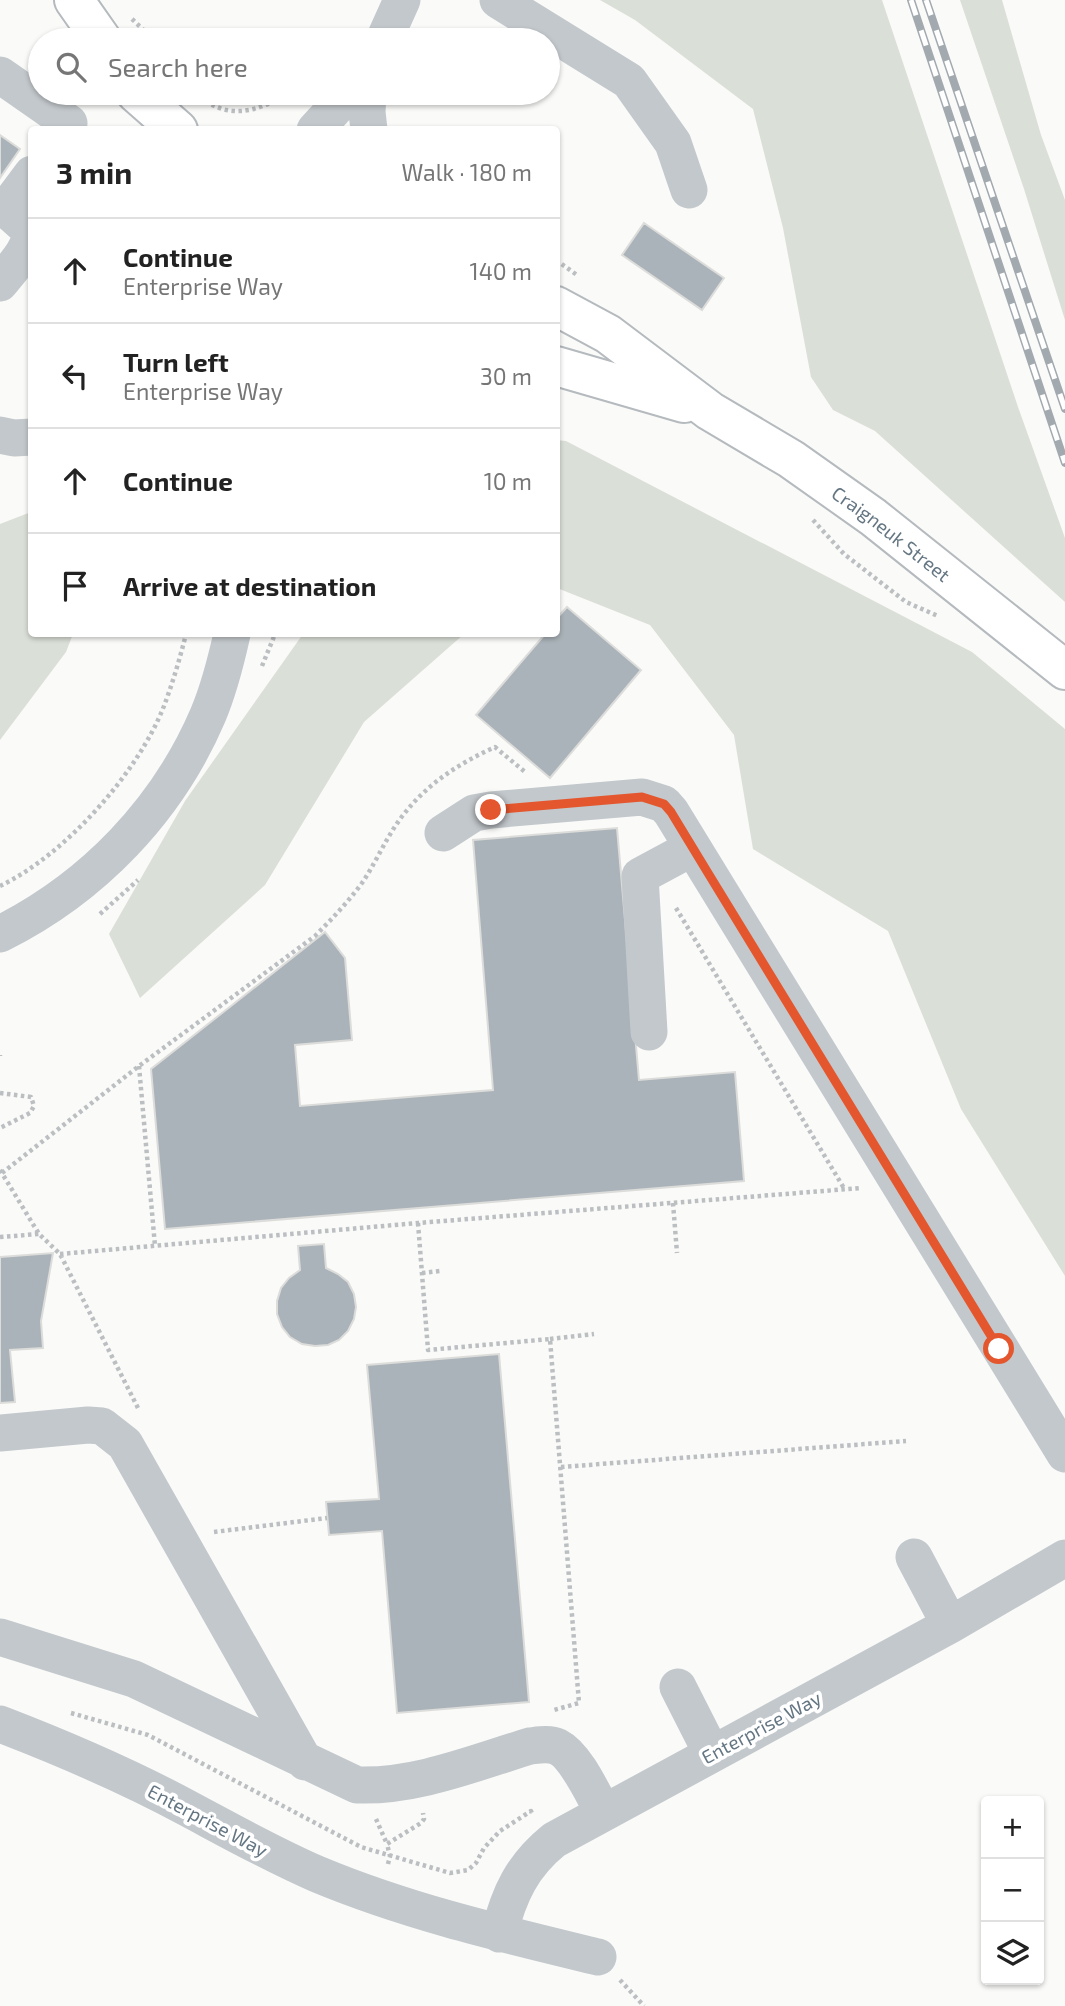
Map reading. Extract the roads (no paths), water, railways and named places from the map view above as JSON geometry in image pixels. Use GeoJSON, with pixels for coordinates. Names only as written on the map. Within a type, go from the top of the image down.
{"type":"FeatureCollection","features":[{"type":"Feature","properties":{"kind":"main road"},"geometry":{"type":"LineString","coordinates":[[74,0],[94,28]]}},
{"type":"Feature","properties":{"kind":"main road"},"geometry":{"type":"LineString","coordinates":[[138,105],[146,126]]}},
{"type":"Feature","properties":{"kind":"main road"},"geometry":{"type":"LineString","coordinates":[[148,105],[173,126]]}},
{"type":"Feature","properties":{"kind":"main road","name":"Craigneuk Street"},"geometry":{"type":"LineString","coordinates":[[560,308],[608,334],[710,411],[791,459],[873,517],[1065,670]]}},
{"type":"Feature","properties":{"kind":"main road","name":"Craigneuk Street"},"geometry":{"type":"LineString","coordinates":[[560,367],[710,411]]}},
{"type":"Feature","properties":{"kind":"street"},"geometry":{"type":"LineString","coordinates":[[389,28],[402,0]]}},
{"type":"Feature","properties":{"kind":"street"},"geometry":{"type":"LineString","coordinates":[[498,0],[543,28]]}},
{"type":"Feature","properties":{"kind":"street"},"geometry":{"type":"LineString","coordinates":[[560,38],[629,81],[673,143],[689,190]]}},
{"type":"Feature","properties":{"kind":"street"},"geometry":{"type":"LineString","coordinates":[[0,75],[28,95]]}},
{"type":"Feature","properties":{"kind":"street"},"geometry":{"type":"LineString","coordinates":[[42,105],[69,124],[67,126]]}},
{"type":"Feature","properties":{"kind":"street"},"geometry":{"type":"LineString","coordinates":[[319,126],[338,105]]}},
{"type":"Feature","properties":{"kind":"street"},"geometry":{"type":"LineString","coordinates":[[367,105],[369,126]]}},
{"type":"Feature","properties":{"kind":"street"},"geometry":{"type":"LineString","coordinates":[[28,179],[3,207],[28,228]]}},
{"type":"Feature","properties":{"kind":"street"},"geometry":{"type":"LineString","coordinates":[[0,283],[28,244]]}},
{"type":"Feature","properties":{"kind":"street"},"geometry":{"type":"LineString","coordinates":[[0,934],[36,916],[85,880],[122,846],[162,796],[184,762],[208,714],[231,637]]}},
{"type":"Feature","properties":{"kind":"street"},"geometry":{"type":"LineString","coordinates":[[443,833],[474,813],[642,797],[664,804],[1065,1454]]}},
{"type":"Feature","properties":{"kind":"street"},"geometry":{"type":"LineString","coordinates":[[649,1032],[640,876],[700,861]]}},
{"type":"Feature","properties":{"kind":"street"},"geometry":{"type":"LineString","coordinates":[[0,1433],[102,1426],[125,1444],[305,1762]]}},
{"type":"Feature","properties":{"kind":"street"},"geometry":{"type":"LineString","coordinates":[[914,1557],[950,1625]]}},
{"type":"Feature","properties":{"kind":"street","name":"Enterprise Way"},"geometry":{"type":"LineString","coordinates":[[499,1934],[504,1912],[520,1877],[536,1855],[554,1840],[950,1625],[1065,1558]]}},
{"type":"Feature","properties":{"kind":"street"},"geometry":{"type":"LineString","coordinates":[[0,1637],[134,1679],[357,1785],[384,1786],[414,1780],[530,1746],[545,1744],[560,1748],[584,1777],[603,1812]]}},
{"type":"Feature","properties":{"kind":"street"},"geometry":{"type":"LineString","coordinates":[[678,1687],[712,1754]]}},
{"type":"Feature","properties":{"kind":"street","name":"Enterprise Way"},"geometry":{"type":"LineString","coordinates":[[0,1724],[65,1748],[189,1809],[252,1844],[379,1899],[499,1934],[598,1956]]}},
{"type":"Feature","properties":{"kind":"railway"},"geometry":{"type":"LineString","coordinates":[[911,0],[1065,463]]}},
{"type":"Feature","properties":{"kind":"railway"},"geometry":{"type":"LineString","coordinates":[[926,0],[1065,409]]}}]}
